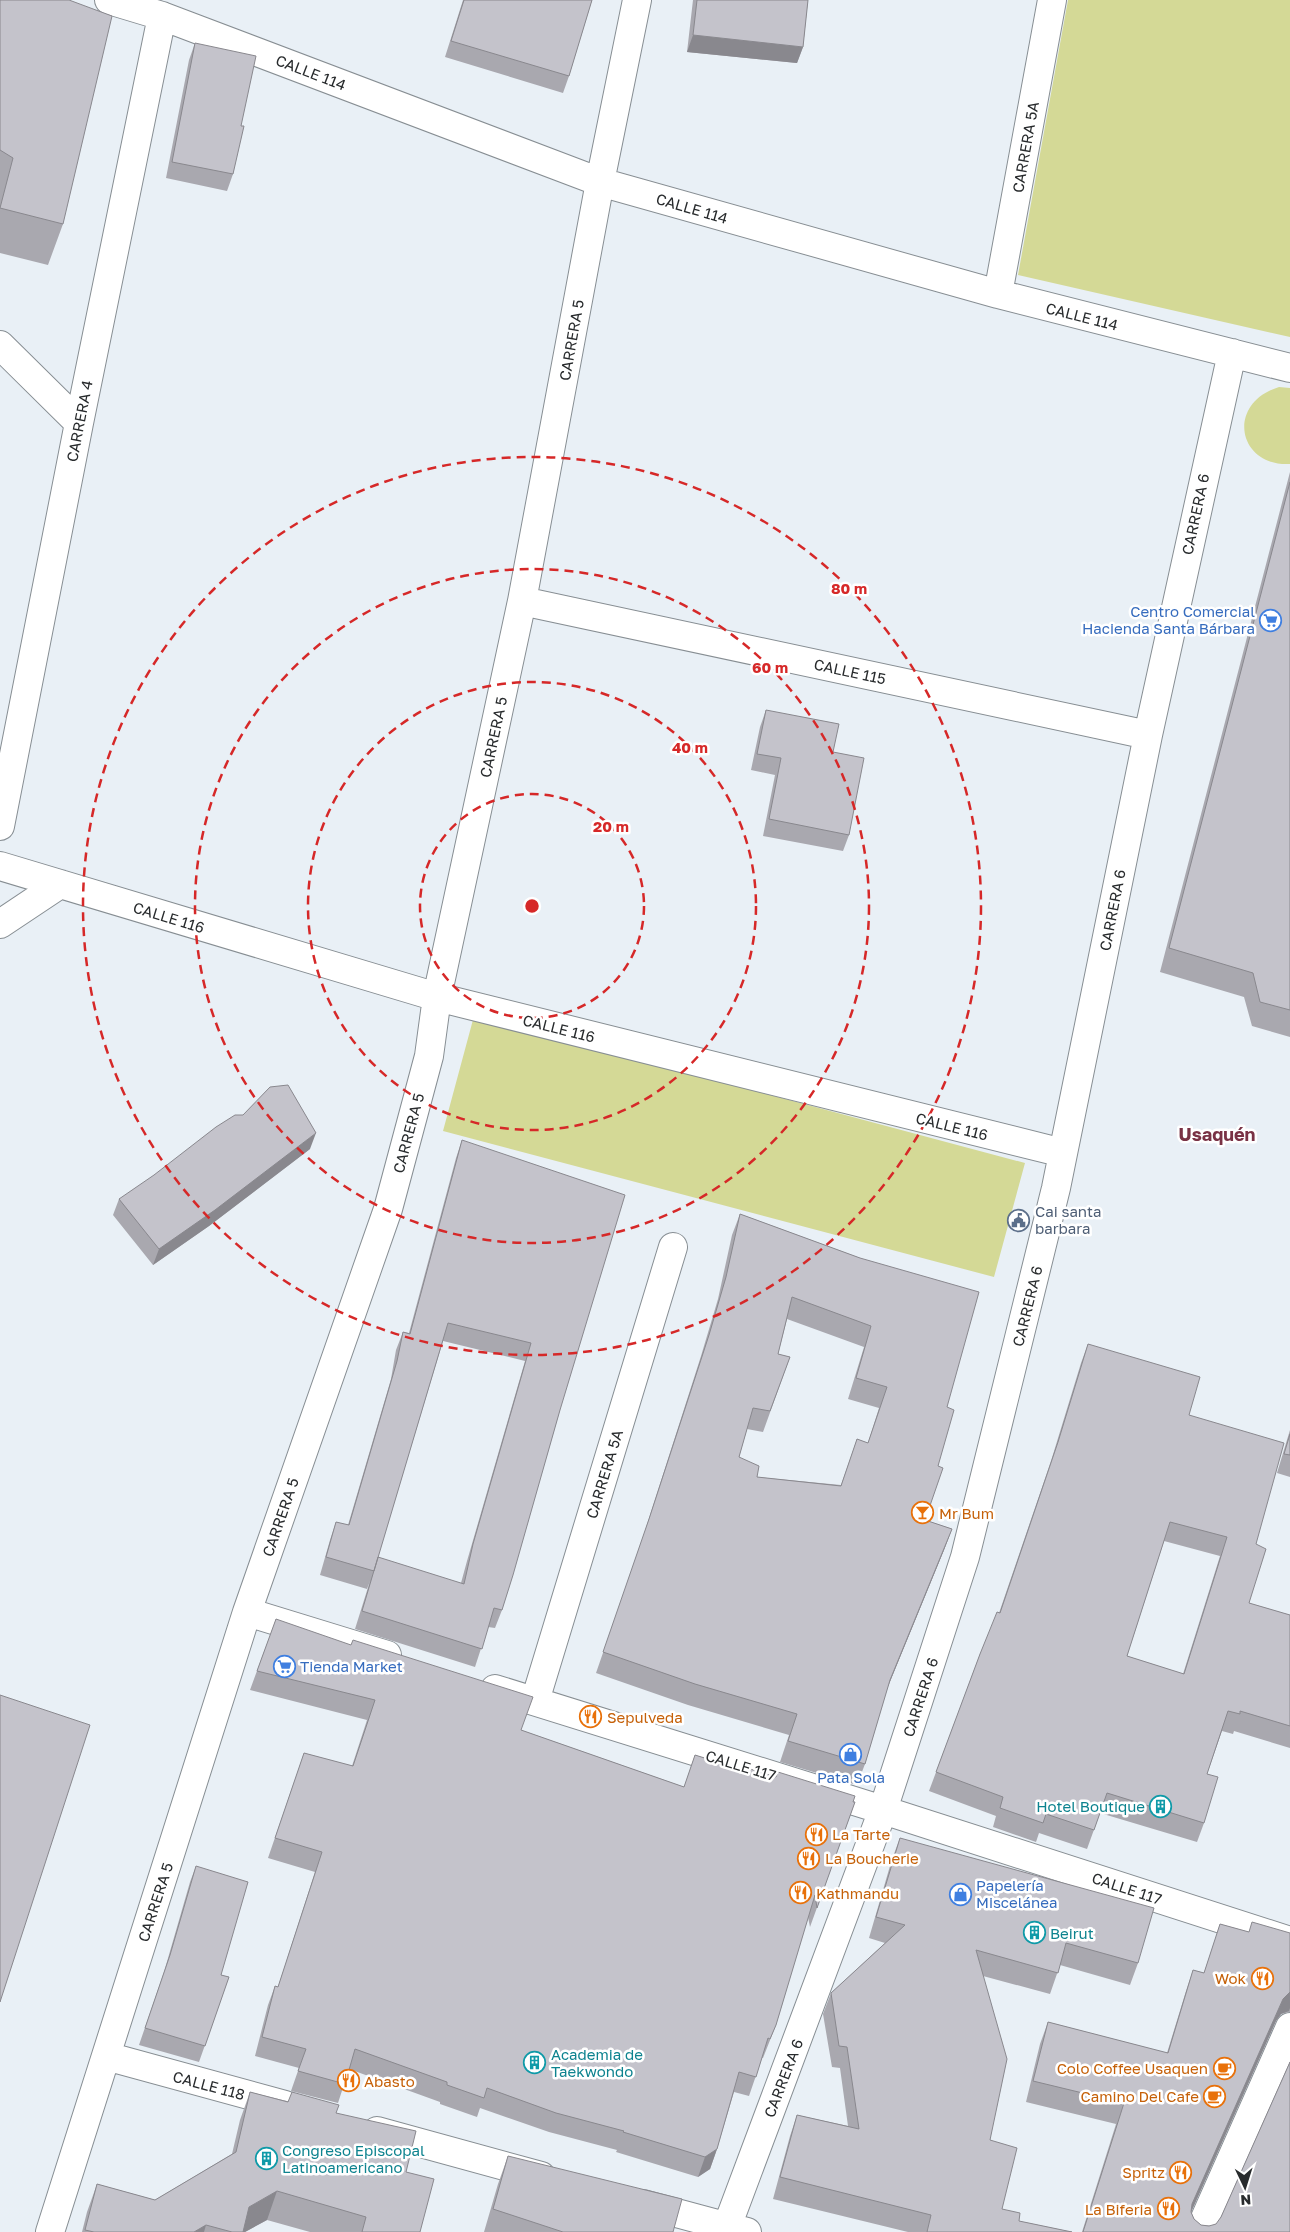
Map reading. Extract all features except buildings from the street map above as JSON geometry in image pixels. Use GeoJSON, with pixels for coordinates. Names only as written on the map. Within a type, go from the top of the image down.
{"type":"FeatureCollection","features":[{"type":"Feature","properties":{"kind":"street","name":"CALLE 114"},"geometry":{"type":"LineString","coordinates":[[109,0],[162,16],[600,182],[998,294],[1290,368]]}},
{"type":"Feature","properties":{"kind":"street","name":"CARRERA 5"},"geometry":{"type":"LineString","coordinates":[[50,2232],[247,1612],[388,1208],[429,1056],[437,997],[522,601],[600,182],[637,0]]}},
{"type":"Feature","properties":{"kind":"street","name":"CARRERA 5A"},"geometry":{"type":"LineString","coordinates":[[998,294],[1052,0]]}},
{"type":"Feature","properties":{"kind":"street","name":"CARRERA 4"},"geometry":{"type":"LineString","coordinates":[[0,826],[79,423],[162,16]]}},
{"type":"Feature","properties":{"kind":"street"},"geometry":{"type":"LineString","coordinates":[[0,345],[79,423]]}},
{"type":"Feature","properties":{"kind":"street","name":"CARRERA 6"},"geometry":{"type":"LineString","coordinates":[[733,2230],[883,1810],[965,1557],[1063,1153],[1148,735],[1232,353]]}},
{"type":"Feature","properties":{"kind":"street","name":"CALLE 115"},"geometry":{"type":"LineString","coordinates":[[522,601],[1148,735]]}},
{"type":"Feature","properties":{"kind":"street","name":"CALLE 116"},"geometry":{"type":"LineString","coordinates":[[0,866],[437,997],[1063,1153]]}},
{"type":"Feature","properties":{"kind":"street"},"geometry":{"type":"LineString","coordinates":[[0,924],[60,884]]}},
{"type":"Feature","properties":{"kind":"street","name":"CARRERA 5A"},"geometry":{"type":"LineString","coordinates":[[535,1702],[673,1247]]}},
{"type":"Feature","properties":{"kind":"street"},"geometry":{"type":"LineString","coordinates":[[247,1612],[414,1664]]}},
{"type":"Feature","properties":{"kind":"street","name":"CALLE 117"},"geometry":{"type":"LineString","coordinates":[[470,1681],[883,1810],[1290,1941]]}},
{"type":"Feature","properties":{"kind":"street"},"geometry":{"type":"LineString","coordinates":[[1199,2232],[1290,2027]]}},
{"type":"Feature","properties":{"kind":"street","name":"CALLE 118"},"geometry":{"type":"LineString","coordinates":[[106,2056],[313,2113]]}},
{"type":"Feature","properties":{"kind":"street"},"geometry":{"type":"LineString","coordinates":[[351,2124],[563,2182]]}},
{"type":"Feature","properties":{"kind":"street"},"geometry":{"type":"LineString","coordinates":[[621,2198],[733,2230]]}},
{"type":"Feature","properties":{"kind":"green space"},"geometry":{"type":"Polygon","coordinates":[[[1068,0],[1290,0],[1290,337],[1018,275],[1068,0]]]}},
{"type":"Feature","properties":{"kind":"green space"},"geometry":{"type":"Polygon","coordinates":[[[1279,387],[1290,388],[1290,464],[1272,462],[1259,456],[1249,445],[1245,433],[1245,420],[1251,407],[1262,395],[1279,387]]]}},
{"type":"Feature","properties":{"kind":"green space"},"geometry":{"type":"Polygon","coordinates":[[[474,1016],[1025,1163],[994,1277],[443,1131],[474,1016]]]}},
{"type":"Feature","properties":{"kind":"place","name":"Centro Comercial Hacienda Santa Bárbara"},"geometry":{"type":"Point","coordinates":[1271,620]}},
{"type":"Feature","properties":{"kind":"place","name":"Cai santa barbara"},"geometry":{"type":"Point","coordinates":[1019,1220]}},
{"type":"Feature","properties":{"kind":"place","name":"Mr Bum"},"geometry":{"type":"Point","coordinates":[923,1513]}},
{"type":"Feature","properties":{"kind":"place","name":"Tienda Market"},"geometry":{"type":"Point","coordinates":[284,1666]}},
{"type":"Feature","properties":{"kind":"place","name":"Sepulveda"},"geometry":{"type":"Point","coordinates":[591,1717]}},
{"type":"Feature","properties":{"kind":"place","name":"Pata Sola"},"geometry":{"type":"Point","coordinates":[851,1754]}},
{"type":"Feature","properties":{"kind":"place","name":"Hotel Boutique"},"geometry":{"type":"Point","coordinates":[1161,1806]}},
{"type":"Feature","properties":{"kind":"place","name":"La Tarte"},"geometry":{"type":"Point","coordinates":[816,1834]}},
{"type":"Feature","properties":{"kind":"place","name":"La Boucherie"},"geometry":{"type":"Point","coordinates":[809,1858]}},
{"type":"Feature","properties":{"kind":"place","name":"Kathmandu"},"geometry":{"type":"Point","coordinates":[800,1893]}},
{"type":"Feature","properties":{"kind":"place","name":"Papelería Miscelánea"},"geometry":{"type":"Point","coordinates":[960,1894]}},
{"type":"Feature","properties":{"kind":"place","name":"Beirut"},"geometry":{"type":"Point","coordinates":[1034,1933]}},
{"type":"Feature","properties":{"kind":"place","name":"Wok"},"geometry":{"type":"Point","coordinates":[1262,1978]}},
{"type":"Feature","properties":{"kind":"place","name":"Academia de Taekwondo"},"geometry":{"type":"Point","coordinates":[535,2063]}},
{"type":"Feature","properties":{"kind":"place","name":"Colo Coffee Usaquen"},"geometry":{"type":"Point","coordinates":[1224,2068]}},
{"type":"Feature","properties":{"kind":"place","name":"Abasto"},"geometry":{"type":"Point","coordinates":[348,2081]}},
{"type":"Feature","properties":{"kind":"place","name":"Camino Del Cafe"},"geometry":{"type":"Point","coordinates":[1215,2096]}},
{"type":"Feature","properties":{"kind":"place","name":"Congreso Episcopal Latinoamericano"},"geometry":{"type":"Point","coordinates":[266,2159]}},
{"type":"Feature","properties":{"kind":"place","name":"Spritz"},"geometry":{"type":"Point","coordinates":[1181,2172]}},
{"type":"Feature","properties":{"kind":"place","name":"La Biferia"},"geometry":{"type":"Point","coordinates":[1168,2209]}},
{"type":"Feature","properties":{"kind":"district","name":"Usaquén"},"geometry":{"type":"Point","coordinates":[1217,1134]}}]}
